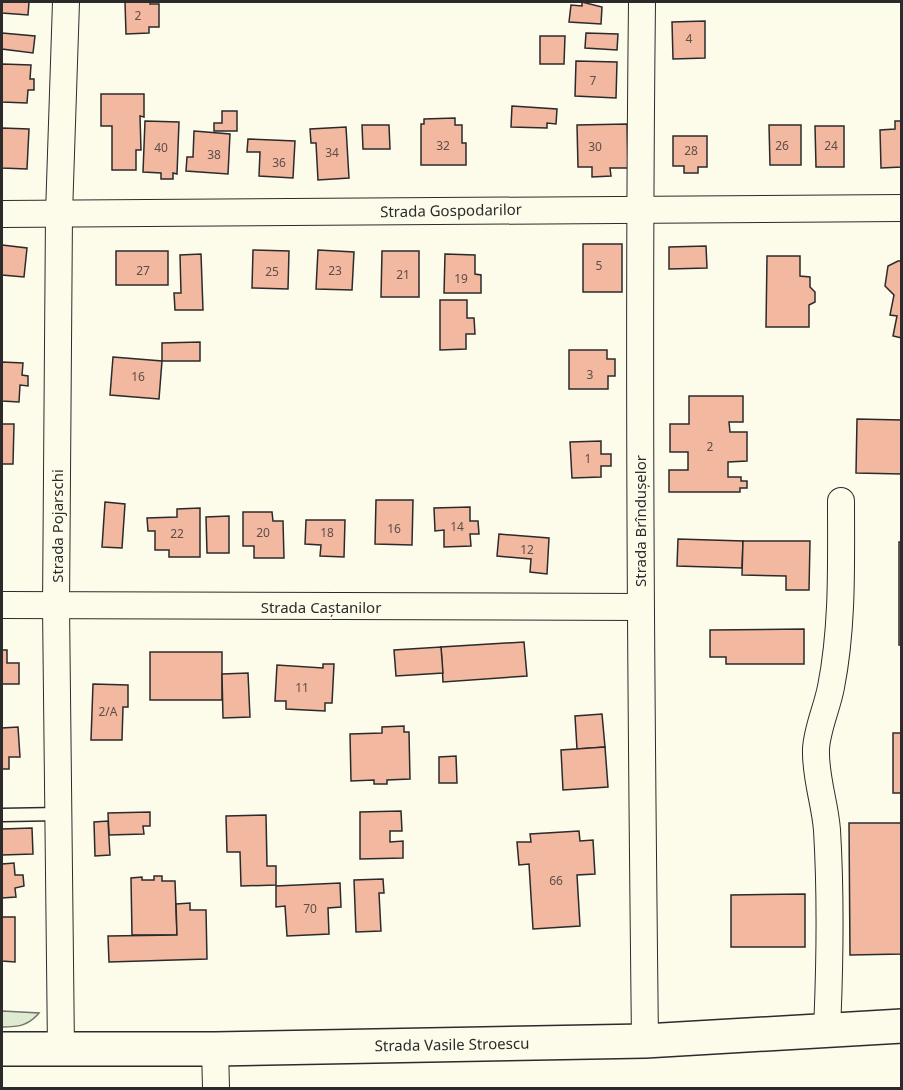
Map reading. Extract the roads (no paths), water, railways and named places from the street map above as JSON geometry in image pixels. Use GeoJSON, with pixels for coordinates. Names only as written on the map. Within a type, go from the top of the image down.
{"type":"FeatureCollection","features":[{"type":"Feature","properties":{"kind":"main road","name":"Strada Vasile Stroescu"},"geometry":{"type":"LineString","coordinates":[[2,1049],[214,1049],[645,1041],[902,1026]]}},
{"type":"Feature","properties":{"kind":"street","name":"Strada Pojarschi"},"geometry":{"type":"LineString","coordinates":[[61,1050],[56,606],[59,214],[66,2]]}},
{"type":"Feature","properties":{"kind":"street","name":"Strada Brîndușelor"},"geometry":{"type":"LineString","coordinates":[[642,2],[640,607],[645,1041]]}},
{"type":"Feature","properties":{"kind":"street","name":"Strada Gospodarilor"},"geometry":{"type":"LineString","coordinates":[[2,214],[902,208]]}},
{"type":"Feature","properties":{"kind":"street"},"geometry":{"type":"LineString","coordinates":[[827,1030],[831,906],[827,827],[816,769],[816,746],[831,687],[840,615],[842,501]]}},
{"type":"Feature","properties":{"kind":"street","name":"Strada Caștanilor"},"geometry":{"type":"LineString","coordinates":[[2,605],[640,607]]}},
{"type":"Feature","properties":{"kind":"street"},"geometry":{"type":"LineString","coordinates":[[214,1049],[216,1089]]}},
{"type":"Feature","properties":{"kind":"lane"},"geometry":{"type":"LineString","coordinates":[[2,815],[59,814]]}}]}
